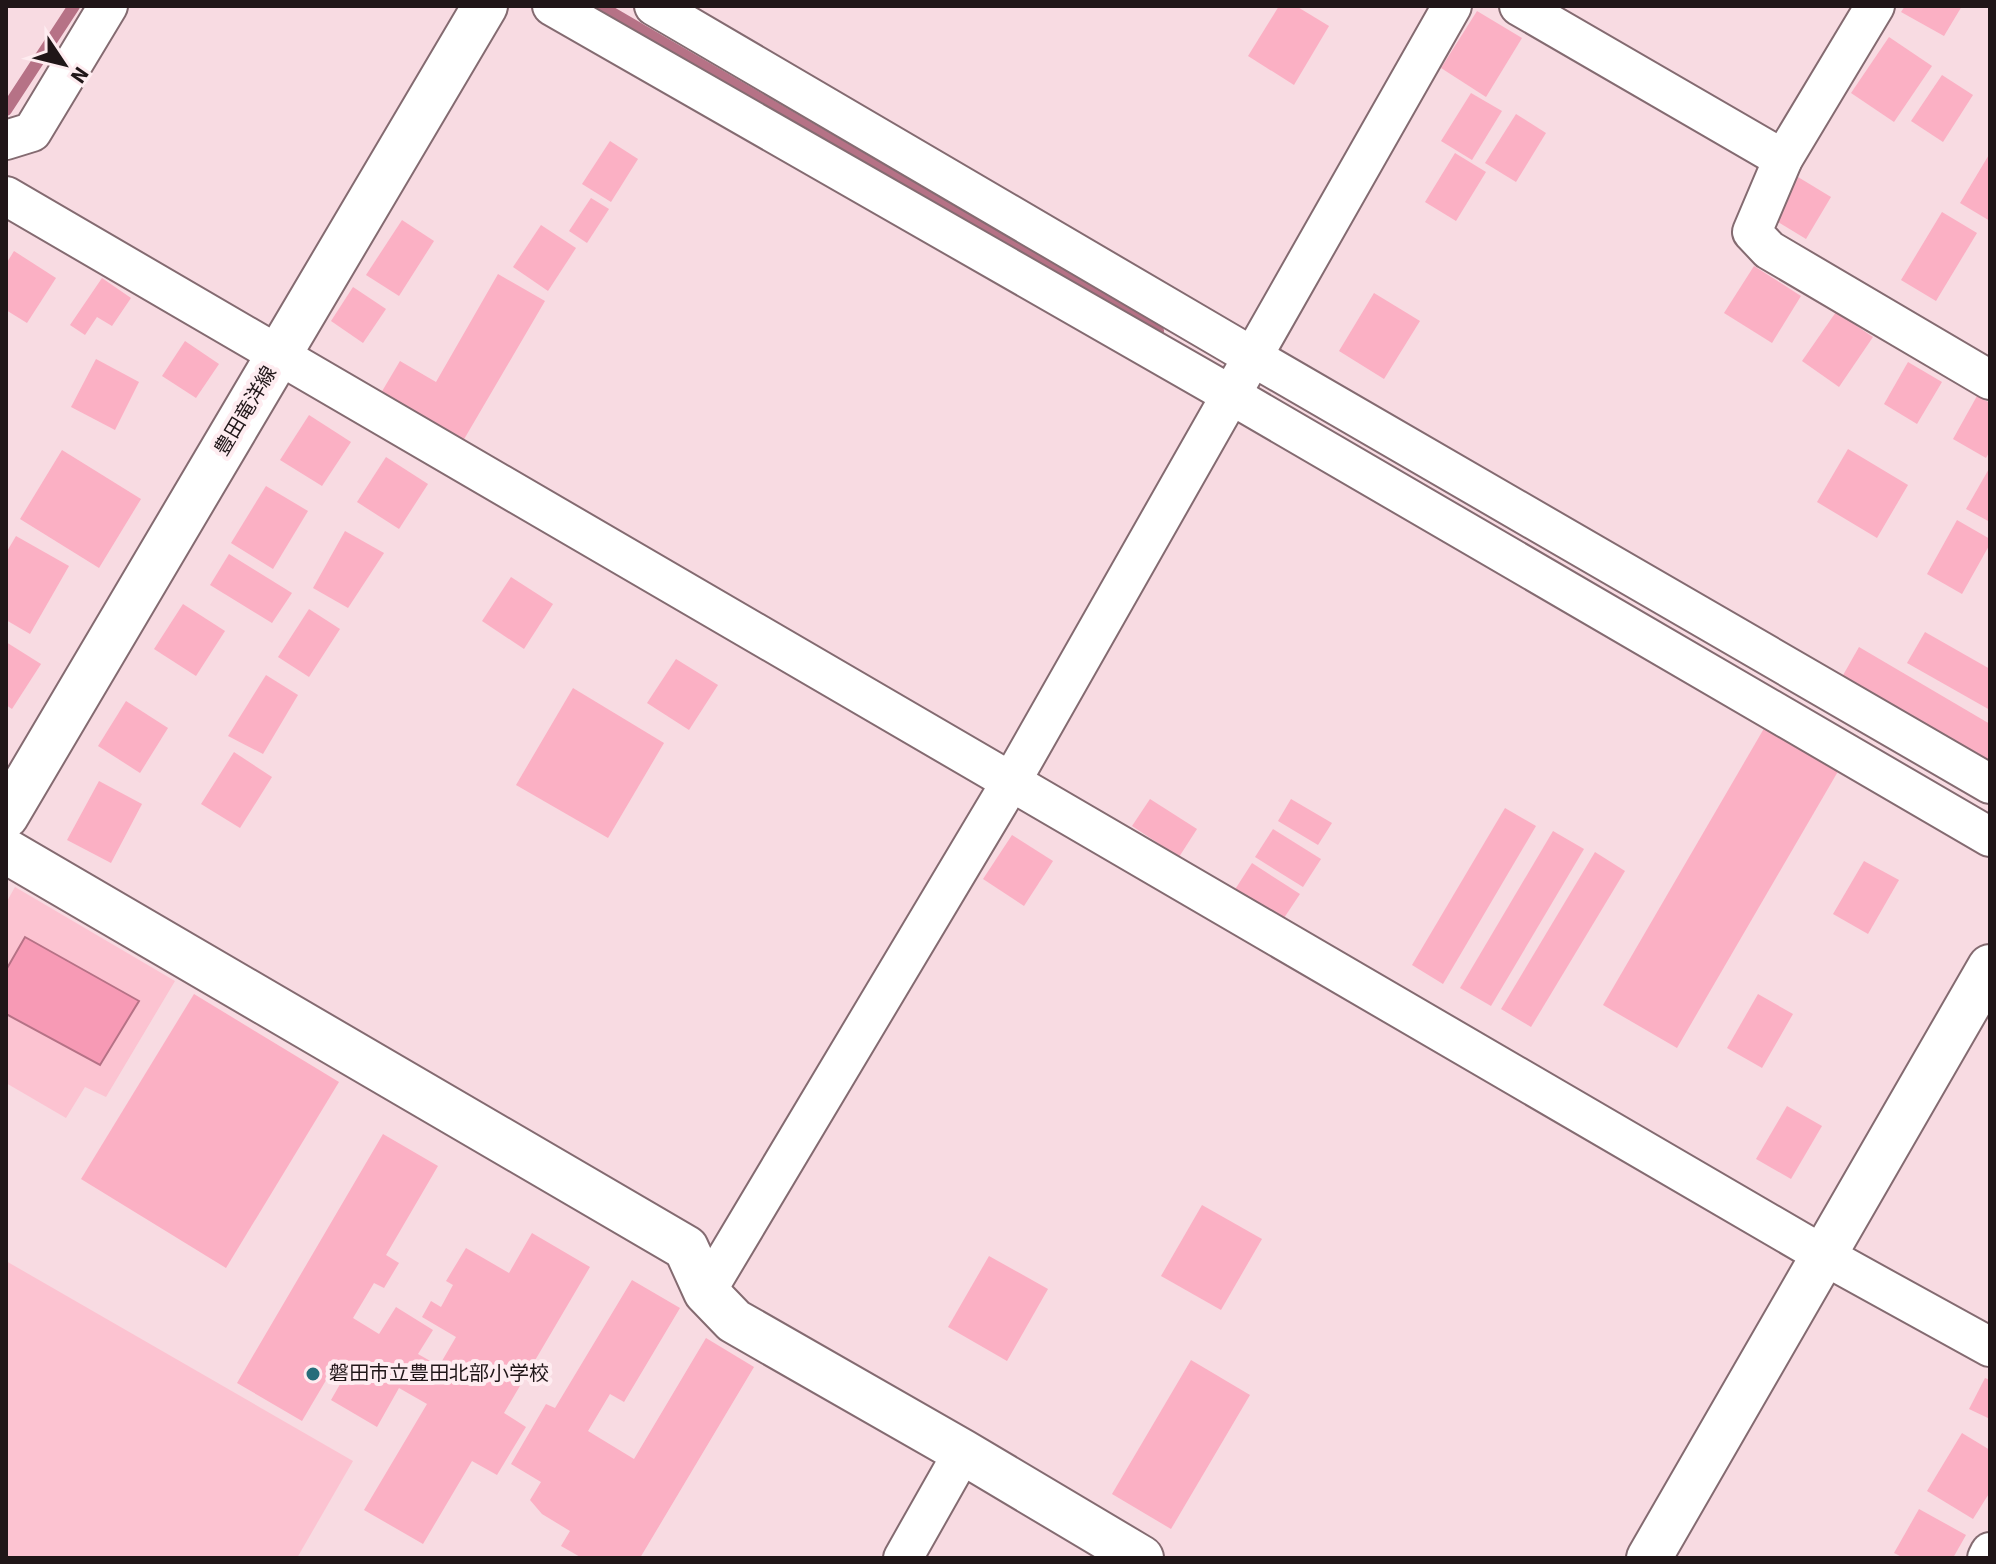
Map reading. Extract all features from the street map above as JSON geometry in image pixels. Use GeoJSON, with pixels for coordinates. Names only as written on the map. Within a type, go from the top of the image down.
{"type":"FeatureCollection","features":[{"type":"Feature","properties":{"kind":"street"},"geometry":{"type":"LineString","coordinates":[[6,140],[32,132],[108,6]]}},
{"type":"Feature","properties":{"kind":"street","name":"豊田竜洋線"},"geometry":{"type":"LineString","coordinates":[[6,816],[485,6]]}},
{"type":"Feature","properties":{"kind":"street"},"geometry":{"type":"LineString","coordinates":[[552,6],[1231,395],[1990,837]]}},
{"type":"Feature","properties":{"kind":"street"},"geometry":{"type":"LineString","coordinates":[[654,6],[1990,784]]}},
{"type":"Feature","properties":{"kind":"street"},"geometry":{"type":"LineString","coordinates":[[706,1292],[1012,780],[1452,6]]}},
{"type":"Feature","properties":{"kind":"street"},"geometry":{"type":"LineString","coordinates":[[1519,6],[1783,159]]}},
{"type":"Feature","properties":{"kind":"street"},"geometry":{"type":"LineString","coordinates":[[1875,6],[1783,159],[1752,232],[1769,250],[1990,380]]}},
{"type":"Feature","properties":{"kind":"street"},"geometry":{"type":"LineString","coordinates":[[6,196],[1825,1256],[1990,1347]]}},
{"type":"Feature","properties":{"kind":"street"},"geometry":{"type":"LineString","coordinates":[[6,851],[686,1248],[706,1292],[734,1321],[1141,1558]]}},
{"type":"Feature","properties":{"kind":"street"},"geometry":{"type":"LineString","coordinates":[[1649,1558],[1990,967]]}},
{"type":"Feature","properties":{"kind":"street"},"geometry":{"type":"LineString","coordinates":[[903,1558],[963,1452]]}},
{"type":"Feature","properties":{"kind":"street"},"geometry":{"type":"LineString","coordinates":[[1987,1558],[1990,1552]]}},
{"type":"Feature","properties":{"kind":"shaded area"},"geometry":{"type":"Polygon","coordinates":[[[15,887],[175,981],[106,1097],[85,1087],[66,1118],[6,1083],[6,1014],[100,1065],[25,937],[6,970],[6,903],[15,887]]]}},
{"type":"Feature","properties":{"kind":"shaded area"},"geometry":{"type":"Polygon","coordinates":[[[25,937],[139,1001],[100,1065],[6,1014],[6,970],[25,937]]]}},
{"type":"Feature","properties":{"kind":"shaded area"},"geometry":{"type":"Polygon","coordinates":[[[6,1261],[353,1461],[297,1558],[6,1558],[6,1261]]]}},
{"type":"Feature","properties":{"kind":"building"},"geometry":{"type":"Polygon","coordinates":[[[1279,6],[1296,6],[1329,26],[1294,85],[1248,56],[1279,6]]]}},
{"type":"Feature","properties":{"kind":"building"},"geometry":{"type":"Polygon","coordinates":[[[1905,6],[1962,6],[1944,36],[1901,12],[1905,6]]]}},
{"type":"Feature","properties":{"kind":"building"},"geometry":{"type":"Polygon","coordinates":[[[1477,11],[1522,38],[1486,97],[1441,68],[1477,11]]]}},
{"type":"Feature","properties":{"kind":"building"},"geometry":{"type":"Polygon","coordinates":[[[1889,37],[1932,66],[1894,122],[1851,93],[1889,37]]]}},
{"type":"Feature","properties":{"kind":"building"},"geometry":{"type":"Polygon","coordinates":[[[1942,75],[1973,95],[1943,142],[1911,121],[1942,75]]]}},
{"type":"Feature","properties":{"kind":"building"},"geometry":{"type":"Polygon","coordinates":[[[1471,93],[1502,111],[1472,160],[1441,141],[1471,93]]]}},
{"type":"Feature","properties":{"kind":"building"},"geometry":{"type":"Polygon","coordinates":[[[1516,114],[1546,133],[1516,182],[1485,163],[1516,114]]]}},
{"type":"Feature","properties":{"kind":"building"},"geometry":{"type":"Polygon","coordinates":[[[610,141],[638,159],[611,202],[582,184],[610,141]]]}},
{"type":"Feature","properties":{"kind":"building"},"geometry":{"type":"Polygon","coordinates":[[[1455,153],[1486,172],[1456,221],[1425,202],[1455,153]]]}},
{"type":"Feature","properties":{"kind":"building"},"geometry":{"type":"Polygon","coordinates":[[[1990,153],[1990,221],[1960,203],[1990,153]]]}},
{"type":"Feature","properties":{"kind":"building"},"geometry":{"type":"Polygon","coordinates":[[[1798,177],[1831,197],[1806,239],[1773,219],[1798,177]]]}},
{"type":"Feature","properties":{"kind":"building"},"geometry":{"type":"Polygon","coordinates":[[[591,198],[609,209],[587,243],[569,231],[591,198]]]}},
{"type":"Feature","properties":{"kind":"building"},"geometry":{"type":"Polygon","coordinates":[[[1942,212],[1977,233],[1936,301],[1901,280],[1942,212]]]}},
{"type":"Feature","properties":{"kind":"building"},"geometry":{"type":"Polygon","coordinates":[[[402,220],[434,241],[399,296],[366,275],[402,220]]]}},
{"type":"Feature","properties":{"kind":"building"},"geometry":{"type":"Polygon","coordinates":[[[541,225],[576,248],[548,291],[513,267],[541,225]]]}},
{"type":"Feature","properties":{"kind":"building"},"geometry":{"type":"Polygon","coordinates":[[[14,251],[56,278],[27,323],[6,310],[6,264],[14,251]]]}},
{"type":"Feature","properties":{"kind":"building"},"geometry":{"type":"Polygon","coordinates":[[[1754,266],[1801,296],[1772,343],[1724,313],[1754,266]]]}},
{"type":"Feature","properties":{"kind":"building"},"geometry":{"type":"Polygon","coordinates":[[[498,274],[545,301],[463,441],[381,393],[400,361],[436,382],[498,274]]]}},
{"type":"Feature","properties":{"kind":"building"},"geometry":{"type":"Polygon","coordinates":[[[102,278],[131,298],[112,326],[97,317],[85,335],[70,325],[102,278]]]}},
{"type":"Feature","properties":{"kind":"building"},"geometry":{"type":"Polygon","coordinates":[[[353,287],[386,309],[363,343],[331,321],[353,287]]]}},
{"type":"Feature","properties":{"kind":"building"},"geometry":{"type":"Polygon","coordinates":[[[1374,293],[1420,321],[1384,379],[1339,351],[1374,293]]]}},
{"type":"Feature","properties":{"kind":"building"},"geometry":{"type":"Polygon","coordinates":[[[1836,312],[1873,337],[1839,387],[1802,361],[1836,312]]]}},
{"type":"Feature","properties":{"kind":"building"},"geometry":{"type":"Polygon","coordinates":[[[185,341],[219,364],[196,398],[162,376],[185,341]]]}},
{"type":"Feature","properties":{"kind":"building"},"geometry":{"type":"Polygon","coordinates":[[[96,359],[139,382],[115,430],[71,407],[96,359]]]}},
{"type":"Feature","properties":{"kind":"building"},"geometry":{"type":"Polygon","coordinates":[[[1908,362],[1942,382],[1917,424],[1884,404],[1908,362]]]}},
{"type":"Feature","properties":{"kind":"building"},"geometry":{"type":"Polygon","coordinates":[[[1977,396],[1990,403],[1990,451],[1986,458],[1953,439],[1977,396]]]}},
{"type":"Feature","properties":{"kind":"building"},"geometry":{"type":"Polygon","coordinates":[[[309,415],[351,442],[322,486],[280,460],[309,415]]]}},
{"type":"Feature","properties":{"kind":"building"},"geometry":{"type":"Polygon","coordinates":[[[1848,449],[1908,485],[1877,538],[1817,502],[1848,449]]]}},
{"type":"Feature","properties":{"kind":"building"},"geometry":{"type":"Polygon","coordinates":[[[62,450],[141,499],[99,568],[20,519],[62,450]]]}},
{"type":"Feature","properties":{"kind":"building"},"geometry":{"type":"Polygon","coordinates":[[[386,457],[428,484],[399,529],[357,502],[386,457]]]}},
{"type":"Feature","properties":{"kind":"building"},"geometry":{"type":"Polygon","coordinates":[[[1990,467],[1990,522],[1966,509],[1990,467]]]}},
{"type":"Feature","properties":{"kind":"building"},"geometry":{"type":"Polygon","coordinates":[[[266,486],[308,511],[273,569],[231,543],[266,486]]]}},
{"type":"Feature","properties":{"kind":"building"},"geometry":{"type":"Polygon","coordinates":[[[1957,520],[1990,539],[1962,594],[1927,574],[1957,520]]]}},
{"type":"Feature","properties":{"kind":"building"},"geometry":{"type":"Polygon","coordinates":[[[345,531],[384,553],[348,608],[313,588],[345,531]]]}},
{"type":"Feature","properties":{"kind":"building"},"geometry":{"type":"Polygon","coordinates":[[[16,536],[69,566],[30,634],[6,620],[6,553],[16,536]]]}},
{"type":"Feature","properties":{"kind":"building"},"geometry":{"type":"Polygon","coordinates":[[[229,554],[292,593],[272,623],[210,585],[229,554]]]}},
{"type":"Feature","properties":{"kind":"building"},"geometry":{"type":"Polygon","coordinates":[[[511,577],[553,604],[524,649],[482,621],[511,577]]]}},
{"type":"Feature","properties":{"kind":"building"},"geometry":{"type":"Polygon","coordinates":[[[183,604],[225,631],[196,676],[154,649],[183,604]]]}},
{"type":"Feature","properties":{"kind":"building"},"geometry":{"type":"Polygon","coordinates":[[[309,609],[340,629],[309,677],[278,657],[309,609]]]}},
{"type":"Feature","properties":{"kind":"building"},"geometry":{"type":"Polygon","coordinates":[[[1925,632],[1990,669],[1990,710],[1907,663],[1925,632]]]}},
{"type":"Feature","properties":{"kind":"building"},"geometry":{"type":"Polygon","coordinates":[[[6,642],[41,664],[12,709],[6,705],[6,642]]]}},
{"type":"Feature","properties":{"kind":"building"},"geometry":{"type":"Polygon","coordinates":[[[1859,647],[1990,724],[1990,764],[1842,677],[1859,647]]]}},
{"type":"Feature","properties":{"kind":"building"},"geometry":{"type":"Polygon","coordinates":[[[676,659],[718,685],[689,730],[647,703],[676,659]]]}},
{"type":"Feature","properties":{"kind":"building"},"geometry":{"type":"Polygon","coordinates":[[[266,675],[298,695],[263,754],[228,736],[266,675]]]}},
{"type":"Feature","properties":{"kind":"building"},"geometry":{"type":"Polygon","coordinates":[[[573,688],[664,743],[608,838],[516,785],[573,688]]]}},
{"type":"Feature","properties":{"kind":"building"},"geometry":{"type":"Polygon","coordinates":[[[126,701],[168,728],[140,773],[98,746],[126,701]]]}},
{"type":"Feature","properties":{"kind":"building"},"geometry":{"type":"Polygon","coordinates":[[[1766,725],[1840,768],[1677,1048],[1603,1005],[1766,725]]]}},
{"type":"Feature","properties":{"kind":"building"},"geometry":{"type":"Polygon","coordinates":[[[234,752],[272,777],[240,828],[201,804],[234,752]]]}},
{"type":"Feature","properties":{"kind":"building"},"geometry":{"type":"Polygon","coordinates":[[[99,781],[142,804],[111,863],[67,840],[99,781]]]}},
{"type":"Feature","properties":{"kind":"building"},"geometry":{"type":"Polygon","coordinates":[[[1150,799],[1197,829],[1179,857],[1132,826],[1150,799]]]}},
{"type":"Feature","properties":{"kind":"building"},"geometry":{"type":"Polygon","coordinates":[[[1291,799],[1332,823],[1318,845],[1278,821],[1291,799]]]}},
{"type":"Feature","properties":{"kind":"building"},"geometry":{"type":"Polygon","coordinates":[[[1505,808],[1536,826],[1443,984],[1412,965],[1505,808]]]}},
{"type":"Feature","properties":{"kind":"building"},"geometry":{"type":"Polygon","coordinates":[[[1273,829],[1321,859],[1303,887],[1255,857],[1273,829]]]}},
{"type":"Feature","properties":{"kind":"building"},"geometry":{"type":"Polygon","coordinates":[[[1553,831],[1584,849],[1491,1006],[1460,988],[1553,831]]]}},
{"type":"Feature","properties":{"kind":"building"},"geometry":{"type":"Polygon","coordinates":[[[1012,835],[1053,861],[1024,906],[983,879],[1012,835]]]}},
{"type":"Feature","properties":{"kind":"building"},"geometry":{"type":"Polygon","coordinates":[[[1595,852],[1625,871],[1531,1027],[1501,1009],[1595,852]]]}},
{"type":"Feature","properties":{"kind":"building"},"geometry":{"type":"Polygon","coordinates":[[[1864,861],[1899,880],[1868,934],[1833,914],[1864,861]]]}},
{"type":"Feature","properties":{"kind":"building"},"geometry":{"type":"Polygon","coordinates":[[[1252,863],[1300,894],[1282,921],[1234,891],[1252,863]]]}},
{"type":"Feature","properties":{"kind":"building"},"geometry":{"type":"Polygon","coordinates":[[[194,994],[339,1082],[226,1268],[81,1179],[194,994]]]}},
{"type":"Feature","properties":{"kind":"building"},"geometry":{"type":"Polygon","coordinates":[[[1758,994],[1793,1014],[1762,1068],[1727,1048],[1758,994]]]}},
{"type":"Feature","properties":{"kind":"building"},"geometry":{"type":"Polygon","coordinates":[[[1787,1106],[1822,1126],[1791,1179],[1756,1159],[1787,1106]]]}},
{"type":"Feature","properties":{"kind":"building"},"geometry":{"type":"Polygon","coordinates":[[[383,1134],[438,1166],[386,1255],[399,1263],[384,1288],[374,1283],[353,1318],[379,1334],[396,1307],[433,1330],[418,1354],[439,1366],[456,1337],[422,1317],[431,1301],[441,1307],[453,1285],[446,1281],[466,1248],[509,1273],[532,1233],[590,1267],[504,1413],[526,1427],[497,1475],[472,1461],[423,1544],[364,1510],[427,1404],[399,1388],[377,1427],[331,1400],[347,1372],[335,1365],[302,1421],[237,1383],[383,1134]]]}},
{"type":"Feature","properties":{"kind":"building"},"geometry":{"type":"Polygon","coordinates":[[[1202,1205],[1262,1239],[1221,1310],[1161,1276],[1202,1205]]]}},
{"type":"Feature","properties":{"kind":"building"},"geometry":{"type":"Polygon","coordinates":[[[989,1256],[1048,1289],[1007,1361],[948,1327],[989,1256]]]}},
{"type":"Feature","properties":{"kind":"building"},"geometry":{"type":"Polygon","coordinates":[[[632,1280],[680,1308],[624,1402],[610,1394],[588,1431],[634,1459],[706,1338],[754,1367],[640,1558],[582,1558],[561,1546],[570,1531],[542,1514],[530,1500],[541,1482],[511,1464],[546,1404],[555,1408],[632,1280]]]}},
{"type":"Feature","properties":{"kind":"building"},"geometry":{"type":"Polygon","coordinates":[[[1191,1360],[1250,1395],[1171,1529],[1112,1494],[1191,1360]]]}},
{"type":"Feature","properties":{"kind":"building"},"geometry":{"type":"Polygon","coordinates":[[[1985,1378],[1990,1380],[1990,1419],[1969,1409],[1985,1378]]]}},
{"type":"Feature","properties":{"kind":"building"},"geometry":{"type":"Polygon","coordinates":[[[1962,1433],[1990,1450],[1990,1492],[1973,1519],[1927,1491],[1962,1433]]]}},
{"type":"Feature","properties":{"kind":"building"},"geometry":{"type":"Polygon","coordinates":[[[1919,1509],[1966,1535],[1953,1558],[1904,1558],[1894,1553],[1919,1509]]]}},
{"type":"Feature","properties":{"kind":"waterway"},"geometry":{"type":"LineString","coordinates":[[6,110],[74,6]]}},
{"type":"Feature","properties":{"kind":"waterway"},"geometry":{"type":"LineString","coordinates":[[600,6],[1158,331]]}},
{"type":"Feature","properties":{"kind":"place","name":"磐田市立豊田北部小学校"},"geometry":{"type":"Point","coordinates":[313,1374]}}]}
